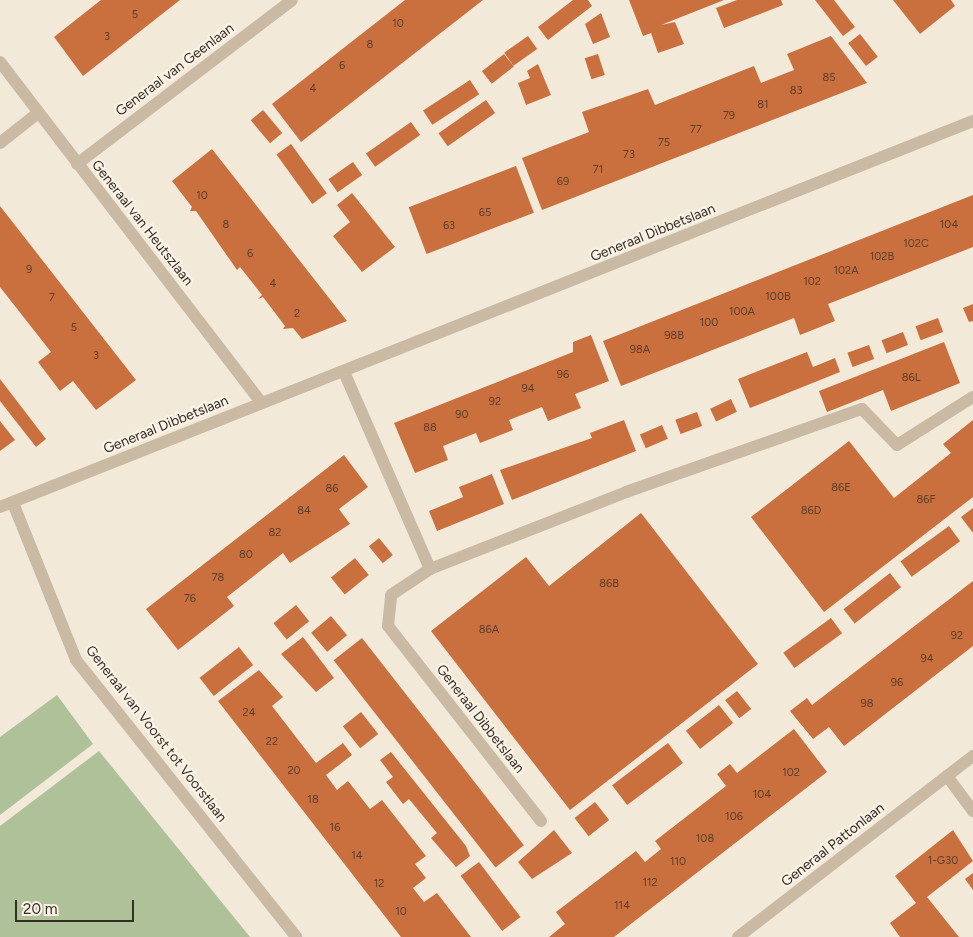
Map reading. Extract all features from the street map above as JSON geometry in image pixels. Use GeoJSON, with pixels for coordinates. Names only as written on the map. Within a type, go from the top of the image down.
{"type":"FeatureCollection","features":[{"type":"Feature","properties":{"kind":"street","name":"Generaal van Geenlaan"},"geometry":{"type":"LineString","coordinates":[[77,164],[292,0]]}},
{"type":"Feature","properties":{"kind":"street","name":"Generaal van Heutszlaan"},"geometry":{"type":"LineString","coordinates":[[0,62],[261,402]]}},
{"type":"Feature","properties":{"kind":"street"},"geometry":{"type":"LineString","coordinates":[[0,143],[38,113]]}},
{"type":"Feature","properties":{"kind":"street","name":"Generaal Dibbetslaan"},"geometry":{"type":"LineString","coordinates":[[0,507],[973,121]]}},
{"type":"Feature","properties":{"kind":"street"},"geometry":{"type":"LineString","coordinates":[[344,372],[430,569]]}},
{"type":"Feature","properties":{"kind":"street","name":"Generaal Dibbetslaan"},"geometry":{"type":"LineString","coordinates":[[542,821],[388,626],[391,595],[430,569],[626,492],[862,409],[897,445],[973,397]]}},
{"type":"Feature","properties":{"kind":"street","name":"Generaal van Voorst tot Voorstlaan"},"geometry":{"type":"LineString","coordinates":[[13,503],[76,660],[296,937]]}},
{"type":"Feature","properties":{"kind":"street","name":"Generaal Pattonlaan"},"geometry":{"type":"LineString","coordinates":[[738,937],[973,756]]}},
{"type":"Feature","properties":{"kind":"street"},"geometry":{"type":"LineString","coordinates":[[947,776],[973,810]]}},
{"type":"Feature","properties":{"kind":"green space"},"geometry":{"type":"Polygon","coordinates":[[[57,695],[93,744],[0,815],[0,737],[57,695]]]}},
{"type":"Feature","properties":{"kind":"green space"},"geometry":{"type":"Polygon","coordinates":[[[99,751],[250,937],[0,937],[0,826],[99,751]]]}},
{"type":"Feature","properties":{"kind":"building"},"geometry":{"type":"Polygon","coordinates":[[[101,0],[180,0],[83,76],[54,37],[101,0]]]}},
{"type":"Feature","properties":{"kind":"building"},"geometry":{"type":"Polygon","coordinates":[[[405,0],[483,0],[301,142],[272,104],[405,0]]]}},
{"type":"Feature","properties":{"kind":"building"},"geometry":{"type":"Polygon","coordinates":[[[573,0],[588,0],[592,6],[548,40],[538,27],[573,0]]]}},
{"type":"Feature","properties":{"kind":"building"},"geometry":{"type":"Polygon","coordinates":[[[629,0],[724,0],[661,25],[675,22],[684,44],[658,53],[651,33],[643,36],[629,0]]]}},
{"type":"Feature","properties":{"kind":"building"},"geometry":{"type":"Polygon","coordinates":[[[737,0],[781,0],[783,5],[724,28],[716,8],[737,0]]]}},
{"type":"Feature","properties":{"kind":"building"},"geometry":{"type":"Polygon","coordinates":[[[815,0],[834,0],[855,27],[843,36],[815,0]]]}},
{"type":"Feature","properties":{"kind":"building"},"geometry":{"type":"Polygon","coordinates":[[[893,0],[951,0],[955,6],[920,34],[893,0]]]}},
{"type":"Feature","properties":{"kind":"building"},"geometry":{"type":"Polygon","coordinates":[[[601,13],[610,37],[593,44],[585,24],[601,13]]]}},
{"type":"Feature","properties":{"kind":"building"},"geometry":{"type":"Polygon","coordinates":[[[860,34],[878,57],[866,66],[848,43],[860,34]]]}},
{"type":"Feature","properties":{"kind":"building"},"geometry":{"type":"Polygon","coordinates":[[[528,36],[537,49],[513,66],[504,53],[528,36]]]}},
{"type":"Feature","properties":{"kind":"building"},"geometry":{"type":"Polygon","coordinates":[[[831,36],[867,83],[542,210],[522,158],[589,132],[582,112],[648,89],[655,105],[754,66],[761,83],[794,70],[787,54],[831,36]]]}},
{"type":"Feature","properties":{"kind":"building"},"geometry":{"type":"Polygon","coordinates":[[[504,54],[514,67],[492,84],[482,71],[504,54]]]}},
{"type":"Feature","properties":{"kind":"building"},"geometry":{"type":"Polygon","coordinates":[[[598,54],[605,75],[591,79],[585,58],[598,54]]]}},
{"type":"Feature","properties":{"kind":"building"},"geometry":{"type":"Polygon","coordinates":[[[538,64],[551,95],[526,105],[518,83],[530,78],[527,71],[538,64]]]}},
{"type":"Feature","properties":{"kind":"building"},"geometry":{"type":"Polygon","coordinates":[[[470,80],[479,94],[432,125],[423,110],[470,80]]]}},
{"type":"Feature","properties":{"kind":"building"},"geometry":{"type":"Polygon","coordinates":[[[486,100],[495,113],[448,146],[438,133],[486,100]]]}},
{"type":"Feature","properties":{"kind":"building"},"geometry":{"type":"Polygon","coordinates":[[[263,110],[282,133],[270,143],[251,120],[263,110]]]}},
{"type":"Feature","properties":{"kind":"building"},"geometry":{"type":"Polygon","coordinates":[[[411,122],[420,135],[375,167],[366,154],[411,122]]]}},
{"type":"Feature","properties":{"kind":"building"},"geometry":{"type":"Polygon","coordinates":[[[291,144],[327,193],[312,204],[276,155],[291,144]]]}},
{"type":"Feature","properties":{"kind":"building"},"geometry":{"type":"Polygon","coordinates":[[[212,149],[347,321],[302,339],[293,328],[283,329],[285,326],[263,297],[258,299],[262,295],[240,267],[237,270],[196,211],[190,211],[192,207],[172,181],[212,149]]]}},
{"type":"Feature","properties":{"kind":"building"},"geometry":{"type":"Polygon","coordinates":[[[353,162],[362,175],[338,192],[328,179],[353,162]]]}},
{"type":"Feature","properties":{"kind":"building"},"geometry":{"type":"Polygon","coordinates":[[[516,166],[534,213],[427,254],[409,207],[516,166]]]}},
{"type":"Feature","properties":{"kind":"building"},"geometry":{"type":"Polygon","coordinates":[[[352,193],[395,247],[362,272],[333,236],[350,222],[337,205],[352,193]]]}},
{"type":"Feature","properties":{"kind":"building"},"geometry":{"type":"Polygon","coordinates":[[[973,195],[973,247],[828,304],[835,321],[800,335],[794,318],[621,386],[603,341],[973,195]]]}},
{"type":"Feature","properties":{"kind":"building"},"geometry":{"type":"Polygon","coordinates":[[[0,206],[136,380],[96,410],[73,381],[60,391],[38,362],[51,352],[0,287],[0,206]]]}},
{"type":"Feature","properties":{"kind":"building"},"geometry":{"type":"Polygon","coordinates":[[[973,304],[973,321],[969,322],[963,308],[973,304]]]}},
{"type":"Feature","properties":{"kind":"building"},"geometry":{"type":"Polygon","coordinates":[[[938,318],[943,332],[921,340],[915,326],[938,318]]]}},
{"type":"Feature","properties":{"kind":"building"},"geometry":{"type":"Polygon","coordinates":[[[903,332],[908,345],[887,353],[882,340],[903,332]]]}},
{"type":"Feature","properties":{"kind":"building"},"geometry":{"type":"Polygon","coordinates":[[[591,335],[609,381],[575,394],[581,408],[548,421],[542,407],[509,420],[513,430],[480,443],[476,433],[443,446],[448,460],[415,473],[394,423],[573,352],[573,342],[591,335]]]}},
{"type":"Feature","properties":{"kind":"building"},"geometry":{"type":"Polygon","coordinates":[[[944,342],[960,383],[891,411],[883,390],[827,412],[819,391],[944,342]]]}},
{"type":"Feature","properties":{"kind":"building"},"geometry":{"type":"Polygon","coordinates":[[[869,345],[874,359],[853,367],[847,353],[869,345]]]}},
{"type":"Feature","properties":{"kind":"building"},"geometry":{"type":"Polygon","coordinates":[[[807,352],[813,367],[835,358],[840,372],[750,408],[738,379],[807,352]]]}},
{"type":"Feature","properties":{"kind":"building"},"geometry":{"type":"Polygon","coordinates":[[[0,379],[46,439],[36,447],[0,401],[0,379]]]}},
{"type":"Feature","properties":{"kind":"building"},"geometry":{"type":"Polygon","coordinates":[[[731,399],[737,412],[716,421],[710,409],[731,399]]]}},
{"type":"Feature","properties":{"kind":"building"},"geometry":{"type":"Polygon","coordinates":[[[697,412],[702,426],[681,434],[675,420],[697,412]]]}},
{"type":"Feature","properties":{"kind":"building"},"geometry":{"type":"Polygon","coordinates":[[[624,420],[636,451],[512,500],[500,470],[592,438],[590,433],[624,420]]]}},
{"type":"Feature","properties":{"kind":"building"},"geometry":{"type":"Polygon","coordinates":[[[973,420],[973,497],[824,612],[751,517],[849,441],[894,498],[951,453],[943,444],[973,420]]]}},
{"type":"Feature","properties":{"kind":"building"},"geometry":{"type":"Polygon","coordinates":[[[0,421],[15,440],[0,451],[0,421]]]}},
{"type":"Feature","properties":{"kind":"building"},"geometry":{"type":"Polygon","coordinates":[[[662,425],[668,439],[646,448],[640,434],[662,425]]]}},
{"type":"Feature","properties":{"kind":"building"},"geometry":{"type":"Polygon","coordinates":[[[344,455],[368,487],[339,509],[350,524],[290,563],[283,553],[227,597],[234,606],[178,650],[146,609],[344,455]]]}},
{"type":"Feature","properties":{"kind":"building"},"geometry":{"type":"Polygon","coordinates":[[[492,474],[504,504],[437,531],[429,511],[463,497],[459,487],[492,474]]]}},
{"type":"Feature","properties":{"kind":"building"},"geometry":{"type":"Polygon","coordinates":[[[973,508],[973,533],[961,517],[973,508]]]}},
{"type":"Feature","properties":{"kind":"building"},"geometry":{"type":"Polygon","coordinates":[[[641,513],[758,664],[570,810],[431,631],[526,557],[549,586],[641,513]]]}},
{"type":"Feature","properties":{"kind":"building"},"geometry":{"type":"Polygon","coordinates":[[[949,526],[960,541],[912,577],[900,561],[949,526]]]}},
{"type":"Feature","properties":{"kind":"building"},"geometry":{"type":"Polygon","coordinates":[[[379,538],[393,555],[383,563],[369,546],[379,538]]]}},
{"type":"Feature","properties":{"kind":"building"},"geometry":{"type":"Polygon","coordinates":[[[355,558],[369,575],[345,595],[331,578],[355,558]]]}},
{"type":"Feature","properties":{"kind":"building"},"geometry":{"type":"Polygon","coordinates":[[[890,573],[901,587],[855,624],[844,609],[890,573]]]}},
{"type":"Feature","properties":{"kind":"building"},"geometry":{"type":"Polygon","coordinates":[[[973,581],[973,646],[844,746],[829,727],[813,739],[790,711],[807,698],[812,705],[973,581]]]}},
{"type":"Feature","properties":{"kind":"building"},"geometry":{"type":"Polygon","coordinates":[[[296,605],[309,621],[287,640],[273,623],[296,605]]]}},
{"type":"Feature","properties":{"kind":"building"},"geometry":{"type":"Polygon","coordinates":[[[331,616],[347,635],[327,652],[311,633],[331,616]]]}},
{"type":"Feature","properties":{"kind":"building"},"geometry":{"type":"Polygon","coordinates":[[[831,618],[842,633],[794,668],[783,653],[831,618]]]}},
{"type":"Feature","properties":{"kind":"building"},"geometry":{"type":"Polygon","coordinates":[[[303,637],[334,678],[316,692],[281,654],[303,637]]]}},
{"type":"Feature","properties":{"kind":"building"},"geometry":{"type":"Polygon","coordinates":[[[362,638],[524,845],[496,867],[334,660],[362,638]]]}},
{"type":"Feature","properties":{"kind":"building"},"geometry":{"type":"Polygon","coordinates":[[[239,647],[253,665],[214,696],[200,678],[239,647]]]}},
{"type":"Feature","properties":{"kind":"building"},"geometry":{"type":"Polygon","coordinates":[[[259,670],[283,697],[272,706],[316,763],[343,743],[352,755],[326,775],[337,790],[348,781],[370,809],[382,800],[426,856],[415,864],[426,878],[413,888],[424,902],[437,893],[471,937],[401,937],[218,701],[259,670]]]}},
{"type":"Feature","properties":{"kind":"building"},"geometry":{"type":"Polygon","coordinates":[[[737,691],[751,709],[739,718],[725,700],[737,691]]]}},
{"type":"Feature","properties":{"kind":"building"},"geometry":{"type":"Polygon","coordinates":[[[719,705],[733,723],[700,749],[686,731],[719,705]]]}},
{"type":"Feature","properties":{"kind":"building"},"geometry":{"type":"Polygon","coordinates":[[[361,712],[378,734],[360,748],[343,726],[361,712]]]}},
{"type":"Feature","properties":{"kind":"building"},"geometry":{"type":"Polygon","coordinates":[[[794,729],[827,772],[614,937],[549,937],[565,924],[556,912],[636,851],[645,862],[661,849],[655,841],[726,786],[717,774],[730,764],[737,773],[794,729]]]}},
{"type":"Feature","properties":{"kind":"building"},"geometry":{"type":"Polygon","coordinates":[[[668,743],[683,763],[627,805],[612,785],[668,743]]]}},
{"type":"Feature","properties":{"kind":"building"},"geometry":{"type":"Polygon","coordinates":[[[391,752],[466,846],[470,856],[456,867],[431,838],[437,833],[409,799],[403,804],[386,782],[393,777],[380,760],[391,752]]]}},
{"type":"Feature","properties":{"kind":"building"},"geometry":{"type":"Polygon","coordinates":[[[595,802],[609,820],[589,836],[575,818],[595,802]]]}},
{"type":"Feature","properties":{"kind":"building"},"geometry":{"type":"Polygon","coordinates":[[[554,830],[572,853],[532,879],[518,862],[554,830]]]}},
{"type":"Feature","properties":{"kind":"building"},"geometry":{"type":"Polygon","coordinates":[[[953,830],[973,861],[927,897],[959,937],[900,937],[890,923],[916,903],[895,876],[953,830]]]}},
{"type":"Feature","properties":{"kind":"building"},"geometry":{"type":"Polygon","coordinates":[[[479,862],[521,917],[502,931],[461,876],[479,862]]]}},
{"type":"Feature","properties":{"kind":"building"},"geometry":{"type":"Polygon","coordinates":[[[973,873],[973,890],[965,879],[973,873]]]}}]}
